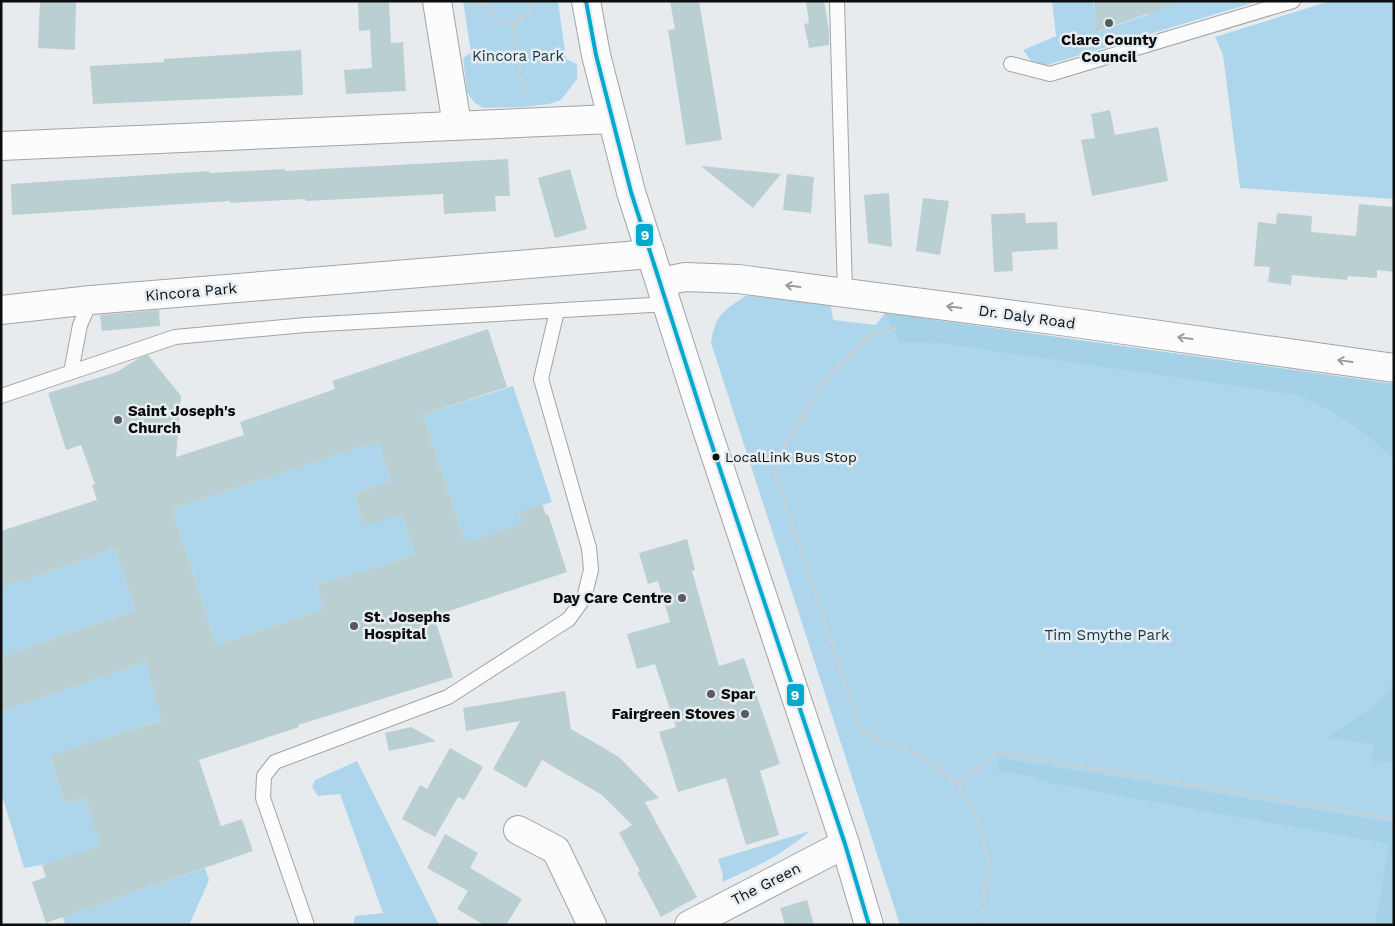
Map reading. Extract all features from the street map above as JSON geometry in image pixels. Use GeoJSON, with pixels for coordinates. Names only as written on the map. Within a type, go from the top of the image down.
{"type":"FeatureCollection","features":[{"type":"Feature","properties":{"kind":"street"},"geometry":{"type":"LineString","coordinates":[[437,1],[457,125]]}},
{"type":"Feature","properties":{"kind":"street"},"geometry":{"type":"LineString","coordinates":[[586,1],[596,55],[630,192],[845,844],[869,925]]}},
{"type":"Feature","properties":{"kind":"street"},"geometry":{"type":"LineString","coordinates":[[1,146],[612,119]]}},
{"type":"Feature","properties":{"kind":"street","name":"Kincora Park"},"geometry":{"type":"LineString","coordinates":[[1,310],[91,300],[651,254]]}},
{"type":"Feature","properties":{"kind":"street","name":"Dr. Daly Road"},"geometry":{"type":"LineString","coordinates":[[664,293],[685,277],[738,279],[1068,322],[1394,368]]}},
{"type":"Feature","properties":{"kind":"street"},"geometry":{"type":"LineString","coordinates":[[518,830],[556,850],[592,925]]}},
{"type":"Feature","properties":{"kind":"street","name":"The Green"},"geometry":{"type":"LineString","coordinates":[[689,925],[845,844]]}},
{"type":"Feature","properties":{"kind":"lane"},"geometry":{"type":"LineString","coordinates":[[837,1],[845,293]]}},
{"type":"Feature","properties":{"kind":"lane"},"geometry":{"type":"LineString","coordinates":[[1010,64],[1050,74],[1293,1]]}},
{"type":"Feature","properties":{"kind":"lane"},"geometry":{"type":"LineString","coordinates":[[1,396],[175,337],[305,325],[557,311],[664,293]]}},
{"type":"Feature","properties":{"kind":"lane"},"geometry":{"type":"LineString","coordinates":[[71,372],[80,325],[91,300]]}},
{"type":"Feature","properties":{"kind":"lane"},"geometry":{"type":"LineString","coordinates":[[307,925],[263,798],[264,776],[274,762],[448,697],[569,619],[584,598],[591,570],[589,548],[541,379],[557,311]]}},
{"type":"Feature","properties":{"kind":"path"},"geometry":{"type":"LineString","coordinates":[[486,1],[490,14],[497,20],[513,23],[524,17],[530,8],[531,1]]}},
{"type":"Feature","properties":{"kind":"path"},"geometry":{"type":"LineString","coordinates":[[513,23],[528,122]]}},
{"type":"Feature","properties":{"kind":"path"},"geometry":{"type":"LineString","coordinates":[[902,326],[869,335],[823,382],[773,468],[860,730],[929,761],[958,785],[978,819],[988,858],[981,925]]}},
{"type":"Feature","properties":{"kind":"path"},"geometry":{"type":"LineString","coordinates":[[958,785],[998,752],[1394,818]]}},
{"type":"Feature","properties":{"kind":"green space","name":"Kincora Park"},"geometry":{"type":"Polygon","coordinates":[[[463,1],[558,1],[566,59],[577,64],[577,79],[561,100],[549,104],[525,107],[483,108],[474,102],[467,92],[463,58],[471,53],[463,1]]]}},
{"type":"Feature","properties":{"kind":"green space"},"geometry":{"type":"Polygon","coordinates":[[[1052,1],[1093,1],[1097,32],[1149,14],[1148,1],[1259,1],[1044,66],[1032,62],[1023,50],[1056,36],[1052,1]]]}},
{"type":"Feature","properties":{"kind":"green space"},"geometry":{"type":"Polygon","coordinates":[[[1330,1],[1394,1],[1394,199],[1240,188],[1223,55],[1215,37],[1330,1]]]}},
{"type":"Feature","properties":{"kind":"green space","name":"Tim Smythe Park"},"geometry":{"type":"Polygon","coordinates":[[[747,295],[831,306],[833,320],[876,325],[885,313],[1394,384],[1394,925],[900,925],[711,343],[718,319],[727,309],[747,295]]]}},
{"type":"Feature","properties":{"kind":"green space"},"geometry":{"type":"Polygon","coordinates":[[[513,386],[552,502],[519,512],[522,523],[465,542],[423,415],[513,386]]]}},
{"type":"Feature","properties":{"kind":"green space"},"geometry":{"type":"Polygon","coordinates":[[[378,441],[391,481],[354,493],[364,525],[402,514],[415,555],[316,585],[324,609],[216,645],[172,509],[378,441]]]}},
{"type":"Feature","properties":{"kind":"green space"},"geometry":{"type":"Polygon","coordinates":[[[115,549],[135,610],[1,657],[1,588],[115,549]]]}},
{"type":"Feature","properties":{"kind":"green space"},"geometry":{"type":"Polygon","coordinates":[[[145,662],[156,698],[170,717],[50,757],[65,804],[85,798],[92,818],[132,804],[143,832],[42,865],[24,868],[1,792],[1,742],[3,742],[1,735],[1,712],[145,662]]]}},
{"type":"Feature","properties":{"kind":"green space"},"geometry":{"type":"Polygon","coordinates":[[[357,761],[439,925],[353,925],[355,916],[383,913],[340,794],[318,796],[312,787],[315,780],[357,761]]]}},
{"type":"Feature","properties":{"kind":"green space"},"geometry":{"type":"Polygon","coordinates":[[[810,831],[768,860],[722,882],[723,875],[718,859],[810,831]]]}},
{"type":"Feature","properties":{"kind":"green space"},"geometry":{"type":"Polygon","coordinates":[[[205,868],[209,880],[189,925],[65,925],[63,917],[205,868]]]}},
{"type":"Feature","properties":{"kind":"shaded area"},"geometry":{"type":"Polygon","coordinates":[[[885,313],[1394,384],[1394,460],[1367,435],[1333,412],[1298,395],[939,343],[899,342],[885,313]]]}},
{"type":"Feature","properties":{"kind":"shaded area"},"geometry":{"type":"Polygon","coordinates":[[[1394,681],[1394,762],[1371,761],[1373,744],[1326,738],[1373,706],[1381,699],[1394,681]]]}},
{"type":"Feature","properties":{"kind":"shaded area"},"geometry":{"type":"Polygon","coordinates":[[[1000,758],[1394,823],[1394,925],[1375,925],[1389,844],[1050,783],[1032,776],[998,771],[1000,758]]]}},
{"type":"Feature","properties":{"kind":"building"},"geometry":{"type":"Polygon","coordinates":[[[40,1],[76,1],[75,50],[38,48],[40,1]]]}},
{"type":"Feature","properties":{"kind":"building"},"geometry":{"type":"Polygon","coordinates":[[[358,1],[389,1],[391,43],[403,42],[406,91],[346,94],[344,70],[372,68],[370,30],[359,31],[358,1]]]}},
{"type":"Feature","properties":{"kind":"building"},"geometry":{"type":"Polygon","coordinates":[[[670,1],[699,1],[722,140],[686,145],[668,30],[675,29],[670,1]]]}},
{"type":"Feature","properties":{"kind":"building"},"geometry":{"type":"Polygon","coordinates":[[[806,1],[824,1],[829,31],[829,45],[809,48],[804,24],[809,23],[806,1]]]}},
{"type":"Feature","properties":{"kind":"building","name":"Clare County Council"},"geometry":{"type":"Polygon","coordinates":[[[1094,1],[1175,1],[1175,4],[1096,32],[1094,1]]]}},
{"type":"Feature","properties":{"kind":"building"},"geometry":{"type":"Polygon","coordinates":[[[301,50],[303,95],[93,104],[90,66],[164,62],[164,59],[301,50]]]}},
{"type":"Feature","properties":{"kind":"building"},"geometry":{"type":"Polygon","coordinates":[[[1110,110],[1115,135],[1158,127],[1168,181],[1092,196],[1081,140],[1095,138],[1091,114],[1110,110]]]}},
{"type":"Feature","properties":{"kind":"building"},"geometry":{"type":"Polygon","coordinates":[[[508,159],[510,196],[495,196],[496,211],[444,214],[443,194],[306,201],[305,199],[230,203],[230,201],[12,215],[11,184],[209,171],[210,173],[285,169],[285,171],[508,159]]]}},
{"type":"Feature","properties":{"kind":"building"},"geometry":{"type":"Polygon","coordinates":[[[701,166],[781,174],[753,208],[701,166]]]}},
{"type":"Feature","properties":{"kind":"building"},"geometry":{"type":"Polygon","coordinates":[[[570,169],[587,229],[555,238],[538,178],[570,169]]]}},
{"type":"Feature","properties":{"kind":"building"},"geometry":{"type":"Polygon","coordinates":[[[787,174],[814,177],[811,213],[783,210],[787,174]]]}},
{"type":"Feature","properties":{"kind":"building"},"geometry":{"type":"Polygon","coordinates":[[[889,193],[892,247],[868,243],[864,195],[889,193]]]}},
{"type":"Feature","properties":{"kind":"building"},"geometry":{"type":"Polygon","coordinates":[[[923,198],[949,201],[940,255],[916,251],[923,198]]]}},
{"type":"Feature","properties":{"kind":"building"},"geometry":{"type":"Polygon","coordinates":[[[1359,204],[1394,207],[1394,272],[1377,270],[1377,278],[1348,276],[1347,280],[1292,275],[1291,285],[1268,282],[1270,267],[1254,266],[1258,222],[1276,224],[1277,213],[1312,216],[1311,232],[1356,236],[1359,204]]]}},
{"type":"Feature","properties":{"kind":"building"},"geometry":{"type":"Polygon","coordinates":[[[1025,213],[1026,223],[1057,222],[1058,249],[1012,252],[1013,271],[994,272],[991,214],[1025,213]]]}},
{"type":"Feature","properties":{"kind":"building"},"geometry":{"type":"Polygon","coordinates":[[[159,310],[160,326],[102,331],[100,315],[159,310]]]}},
{"type":"Feature","properties":{"kind":"building","name":"St. Josephs Hospital"},"geometry":{"type":"Polygon","coordinates":[[[488,329],[507,387],[423,415],[465,542],[522,523],[519,512],[542,504],[546,515],[548,514],[567,572],[434,616],[453,677],[298,725],[299,727],[199,760],[221,826],[242,819],[253,851],[46,923],[32,882],[46,877],[42,865],[101,845],[85,798],[65,804],[50,756],[162,720],[145,662],[1,712],[1,657],[135,610],[115,549],[1,588],[1,531],[97,500],[92,485],[95,484],[81,445],[66,450],[48,393],[117,372],[139,358],[148,355],[181,396],[176,457],[244,435],[240,422],[335,389],[332,381],[488,329]],[[378,441],[172,509],[216,645],[324,609],[316,585],[415,555],[402,514],[364,526],[354,493],[391,481],[378,441]]]}},
{"type":"Feature","properties":{"kind":"building"},"geometry":{"type":"Polygon","coordinates":[[[687,539],[695,570],[692,571],[719,666],[744,658],[780,764],[760,771],[779,835],[746,845],[726,778],[678,792],[659,732],[676,727],[655,664],[637,669],[627,634],[670,622],[658,581],[648,584],[639,553],[687,539]]]}},
{"type":"Feature","properties":{"kind":"building"},"geometry":{"type":"Polygon","coordinates":[[[565,691],[571,729],[619,757],[659,798],[645,802],[697,897],[661,917],[637,872],[640,871],[619,833],[632,825],[602,795],[542,760],[526,788],[493,769],[520,721],[466,731],[463,708],[565,691]]]}},
{"type":"Feature","properties":{"kind":"building"},"geometry":{"type":"Polygon","coordinates":[[[411,727],[436,741],[389,751],[385,733],[411,727]]]}},
{"type":"Feature","properties":{"kind":"building"},"geometry":{"type":"Polygon","coordinates":[[[450,748],[483,767],[464,800],[458,797],[435,837],[402,819],[420,785],[427,789],[450,748]]]}},
{"type":"Feature","properties":{"kind":"building"},"geometry":{"type":"Polygon","coordinates":[[[445,834],[478,853],[470,868],[522,899],[506,925],[484,925],[457,909],[468,891],[427,868],[445,834]]]}},
{"type":"Feature","properties":{"kind":"building"},"geometry":{"type":"Polygon","coordinates":[[[807,900],[814,925],[785,925],[780,908],[807,900]]]}},
{"type":"Feature","properties":{"kind":"transit line","name":"9"},"geometry":{"type":"LineString","coordinates":[[586,1],[596,55],[631,192],[707,430],[845,844],[869,925]]}},
{"type":"Feature","properties":{"kind":"place","name":"Clare County Council"},"geometry":{"type":"Point","coordinates":[1109,23]}},
{"type":"Feature","properties":{"kind":"place","name":"Saint Joseph's Church"},"geometry":{"type":"Point","coordinates":[118,420]}},
{"type":"Feature","properties":{"kind":"place","name":"LocalLink Bus Stop"},"geometry":{"type":"Point","coordinates":[716,457]}},
{"type":"Feature","properties":{"kind":"place","name":"Day Care Centre"},"geometry":{"type":"Point","coordinates":[682,598]}},
{"type":"Feature","properties":{"kind":"place","name":"St. Josephs Hospital"},"geometry":{"type":"Point","coordinates":[354,626]}},
{"type":"Feature","properties":{"kind":"place","name":"Spar"},"geometry":{"type":"Point","coordinates":[711,694]}},
{"type":"Feature","properties":{"kind":"place","name":"Fairgreen Stoves"},"geometry":{"type":"Point","coordinates":[745,714]}}]}
